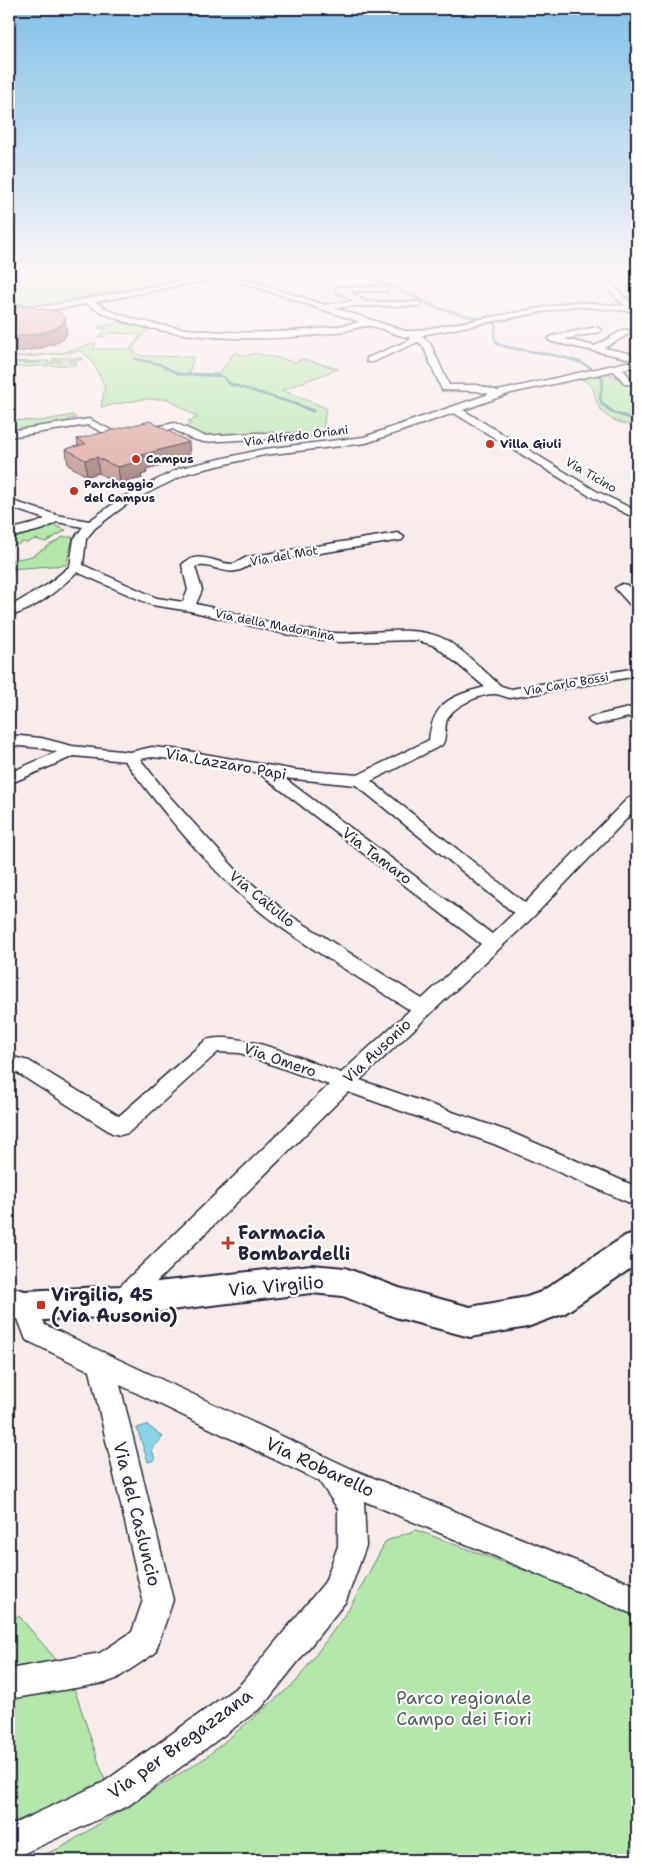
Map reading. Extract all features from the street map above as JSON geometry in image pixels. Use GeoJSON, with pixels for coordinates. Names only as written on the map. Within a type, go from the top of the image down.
{"type":"FeatureCollection","features":[{"type":"Feature","properties":{"kind":"main road","name":"Via Virgilio"},"geometry":{"type":"LineString","coordinates":[[17,1304],[121,1301],[311,1280],[345,1282],[395,1302],[470,1322],[528,1312],[553,1303],[637,1246]]}},
{"type":"Feature","properties":{"kind":"street"},"geometry":{"type":"LineString","coordinates":[[433,360],[445,388],[477,388],[498,394]]}},
{"type":"Feature","properties":{"kind":"street","name":"Via Alfredo Oriani"},"geometry":{"type":"LineString","coordinates":[[76,567],[80,539],[91,525],[127,499],[184,470],[264,452],[339,444],[379,436],[498,394],[637,363]]}},
{"type":"Feature","properties":{"kind":"street"},"geometry":{"type":"LineString","coordinates":[[617,368],[628,382]]}},
{"type":"Feature","properties":{"kind":"street","name":"Via Ticino"},"geometry":{"type":"LineString","coordinates":[[455,409],[592,493],[637,516]]}},
{"type":"Feature","properties":{"kind":"street"},"geometry":{"type":"LineString","coordinates":[[9,434],[90,422],[118,437],[175,426],[193,436],[204,439],[262,436],[309,438],[339,444]]}},
{"type":"Feature","properties":{"kind":"street"},"geometry":{"type":"LineString","coordinates":[[9,503],[55,518],[91,525]]}},
{"type":"Feature","properties":{"kind":"street"},"geometry":{"type":"LineString","coordinates":[[9,513],[24,508]]}},
{"type":"Feature","properties":{"kind":"street"},"geometry":{"type":"LineString","coordinates":[[9,534],[40,526],[55,518]]}},
{"type":"Feature","properties":{"kind":"street","name":"Via del Mot"},"geometry":{"type":"LineString","coordinates":[[188,607],[195,590],[188,565],[193,562],[211,562],[234,568],[248,561],[398,538]]}},
{"type":"Feature","properties":{"kind":"street"},"geometry":{"type":"LineString","coordinates":[[9,612],[27,604],[52,588],[76,567]]}},
{"type":"Feature","properties":{"kind":"street","name":"Via della Madonnina"},"geometry":{"type":"LineString","coordinates":[[76,567],[154,602],[188,607],[324,637],[366,638],[405,636],[433,639],[441,643],[496,689]]}},
{"type":"Feature","properties":{"kind":"street"},"geometry":{"type":"LineString","coordinates":[[622,588],[637,604]]}},
{"type":"Feature","properties":{"kind":"street","name":"Via Carlo Bossi"},"geometry":{"type":"LineString","coordinates":[[496,689],[510,694],[637,672]]}},
{"type":"Feature","properties":{"kind":"street","name":"Via Lazzaro Papi"},"geometry":{"type":"LineString","coordinates":[[9,779],[72,751],[130,757],[152,752],[182,755],[295,775],[360,780],[379,773],[436,742],[440,718],[447,708],[465,698],[496,689]]}},
{"type":"Feature","properties":{"kind":"street"},"geometry":{"type":"LineString","coordinates":[[596,720],[637,711]]}},
{"type":"Feature","properties":{"kind":"street"},"geometry":{"type":"LineString","coordinates":[[9,740],[41,743],[72,751]]}},
{"type":"Feature","properties":{"kind":"street","name":"Via Catullo"},"geometry":{"type":"LineString","coordinates":[[130,757],[163,800],[239,882],[281,918],[424,1008]]}},
{"type":"Feature","properties":{"kind":"street","name":"Via Tamaro"},"geometry":{"type":"LineString","coordinates":[[262,769],[493,944]]}},
{"type":"Feature","properties":{"kind":"street"},"geometry":{"type":"LineString","coordinates":[[360,780],[526,913]]}},
{"type":"Feature","properties":{"kind":"street","name":"Via Ausonio"},"geometry":{"type":"LineString","coordinates":[[121,1301],[345,1082],[526,913],[636,802]]}},
{"type":"Feature","properties":{"kind":"street","name":"Via Omero"},"geometry":{"type":"LineString","coordinates":[[9,1063],[22,1066],[120,1127],[213,1045],[241,1046],[502,1138],[637,1197]]}},
{"type":"Feature","properties":{"kind":"street","name":"Via Robarello"},"geometry":{"type":"LineString","coordinates":[[17,1304],[35,1332],[330,1472],[637,1600]]}},
{"type":"Feature","properties":{"kind":"street","name":"Via del Casluncio"},"geometry":{"type":"LineString","coordinates":[[9,1684],[105,1668],[144,1642],[158,1600],[101,1362]]}},
{"type":"Feature","properties":{"kind":"street","name":"Via per Bregazzana"},"geometry":{"type":"LineString","coordinates":[[9,1843],[116,1794],[250,1696],[336,1591],[352,1546],[352,1505],[330,1472]]}},
{"type":"Feature","properties":{"kind":"green space"},"geometry":{"type":"Polygon","coordinates":[[[61,360],[70,360],[70,362],[77,362],[76,365],[9,367],[9,363],[40,363],[9,362],[61,362],[61,360]]]}},
{"type":"Feature","properties":{"kind":"green space"},"geometry":{"type":"Polygon","coordinates":[[[91,360],[193,360],[189,373],[219,374],[229,360],[287,360],[295,362],[308,360],[338,369],[282,390],[326,408],[322,437],[268,434],[206,437],[185,427],[192,423],[188,421],[198,418],[168,399],[144,399],[101,407],[105,386],[91,360]]]}},
{"type":"Feature","properties":{"kind":"green space"},"geometry":{"type":"Polygon","coordinates":[[[607,372],[637,390],[637,426],[622,423],[602,412],[594,391],[581,378],[607,372]]]}},
{"type":"Feature","properties":{"kind":"green space"},"geometry":{"type":"Polygon","coordinates":[[[73,415],[76,418],[68,419],[70,423],[9,433],[9,420],[41,421],[73,415]]]}},
{"type":"Feature","properties":{"kind":"green space"},"geometry":{"type":"Polygon","coordinates":[[[50,524],[66,530],[46,542],[35,539],[9,548],[9,535],[50,524]]]}},
{"type":"Feature","properties":{"kind":"green space"},"geometry":{"type":"Polygon","coordinates":[[[63,537],[73,537],[66,565],[9,569],[9,561],[32,556],[63,537]]]}},
{"type":"Feature","properties":{"kind":"green space","name":"Parco regionale Campo dei Fiori"},"geometry":{"type":"Polygon","coordinates":[[[416,1530],[637,1612],[637,1860],[32,1860],[62,1847],[205,1758],[296,1682],[349,1609],[386,1541],[416,1530]]]}},
{"type":"Feature","properties":{"kind":"green space"},"geometry":{"type":"Polygon","coordinates":[[[19,1616],[70,1676],[107,1787],[9,1828],[9,1619],[19,1616]]]}},
{"type":"Feature","properties":{"kind":"water"},"geometry":{"type":"Polygon","coordinates":[[[147,1425],[163,1437],[152,1449],[155,1460],[148,1462],[137,1428],[147,1425]]]}},
{"type":"Feature","properties":{"kind":"building"},"geometry":{"type":"Polygon","coordinates":[[[150,421],[189,442],[141,455],[145,457],[137,459],[140,461],[118,467],[97,457],[85,460],[66,449],[86,444],[77,439],[150,421]]]}},
{"type":"Feature","properties":{"kind":"waterway"},"geometry":{"type":"LineString","coordinates":[[142,360],[159,364],[179,374],[222,376],[230,384],[299,405]]}},
{"type":"Feature","properties":{"kind":"waterway"},"geometry":{"type":"LineString","coordinates":[[572,360],[594,371],[603,380],[600,398],[602,405]]}},
{"type":"Feature","properties":{"kind":"waterway"},"geometry":{"type":"LineString","coordinates":[[295,404],[313,411]]}},
{"type":"Feature","properties":{"kind":"waterway"},"geometry":{"type":"LineString","coordinates":[[602,404],[614,413],[637,420]]}},
{"type":"Feature","properties":{"kind":"place","name":"Villa Giuli"},"geometry":{"type":"Point","coordinates":[490,444]}},
{"type":"Feature","properties":{"kind":"place","name":"Campus"},"geometry":{"type":"Point","coordinates":[136,459]}},
{"type":"Feature","properties":{"kind":"place","name":"Parcheggio del Campus"},"geometry":{"type":"Point","coordinates":[74,491]}},
{"type":"Feature","properties":{"kind":"place","name":"Farmacia Bombardelli"},"geometry":{"type":"Point","coordinates":[228,1243]}},
{"type":"Feature","properties":{"kind":"place","name":"Virgilio, 45 (Via Ausonio)"},"geometry":{"type":"Point","coordinates":[41,1305]}}]}
